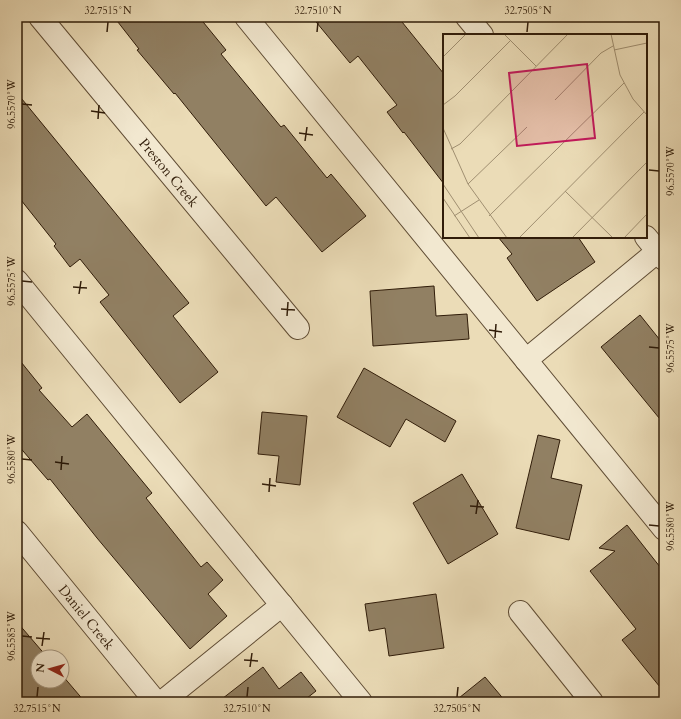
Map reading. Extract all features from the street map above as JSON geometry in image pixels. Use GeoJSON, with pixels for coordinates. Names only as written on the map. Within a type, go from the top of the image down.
{"type":"FeatureCollection","features":[{"type":"Feature","properties":{"kind":"street","name":"Preston Creek"},"geometry":{"type":"LineString","coordinates":[[40,17],[298,328]]}},
{"type":"Feature","properties":{"kind":"street"},"geometry":{"type":"LineString","coordinates":[[246,17],[664,529]]}},
{"type":"Feature","properties":{"kind":"street"},"geometry":{"type":"LineString","coordinates":[[467,17],[481,34]]}},
{"type":"Feature","properties":{"kind":"street"},"geometry":{"type":"LineString","coordinates":[[526,360],[656,249]]}},
{"type":"Feature","properties":{"kind":"street"},"geometry":{"type":"LineString","coordinates":[[17,281],[361,702]]}},
{"type":"Feature","properties":{"kind":"street","name":"Daniel Creek"},"geometry":{"type":"LineString","coordinates":[[17,532],[156,702]]}},
{"type":"Feature","properties":{"kind":"street"},"geometry":{"type":"LineString","coordinates":[[162,702],[282,606]]}},
{"type":"Feature","properties":{"kind":"street"},"geometry":{"type":"LineString","coordinates":[[520,612],[592,702]]}},
{"type":"Feature","properties":{"kind":"building"},"geometry":{"type":"Polygon","coordinates":[[[114,17],[199,17],[226,50],[221,54],[281,127],[284,125],[327,178],[331,174],[366,216],[322,252],[276,197],[266,206],[175,93],[174,94],[137,50],[139,49],[114,17]]]}},
{"type":"Feature","properties":{"kind":"building"},"geometry":{"type":"Polygon","coordinates":[[[312,17],[398,17],[443,73],[443,183],[387,112],[397,105],[358,56],[350,63],[312,17]]]}},
{"type":"Feature","properties":{"kind":"building"},"geometry":{"type":"Polygon","coordinates":[[[17,93],[189,303],[173,316],[218,372],[180,403],[100,302],[109,295],[80,259],[70,267],[54,246],[56,244],[17,195],[17,93]]]}},
{"type":"Feature","properties":{"kind":"building"},"geometry":{"type":"Polygon","coordinates":[[[499,238],[579,238],[595,262],[537,301],[507,258],[512,254],[499,238]]]}},
{"type":"Feature","properties":{"kind":"building"},"geometry":{"type":"Polygon","coordinates":[[[434,286],[436,316],[467,314],[469,339],[373,346],[370,291],[434,286]]]}},
{"type":"Feature","properties":{"kind":"building"},"geometry":{"type":"Polygon","coordinates":[[[640,315],[664,345],[664,424],[601,347],[640,315]]]}},
{"type":"Feature","properties":{"kind":"building"},"geometry":{"type":"Polygon","coordinates":[[[17,357],[42,388],[39,390],[72,427],[87,414],[152,493],[146,498],[201,567],[207,562],[223,580],[208,594],[227,616],[190,649],[97,538],[50,479],[48,480],[17,444],[17,357]]]}},
{"type":"Feature","properties":{"kind":"building"},"geometry":{"type":"Polygon","coordinates":[[[364,368],[456,421],[445,442],[406,419],[390,447],[337,417],[364,368]]]}},
{"type":"Feature","properties":{"kind":"building"},"geometry":{"type":"Polygon","coordinates":[[[262,412],[307,416],[300,485],[276,482],[279,456],[258,454],[262,412]]]}},
{"type":"Feature","properties":{"kind":"building"},"geometry":{"type":"Polygon","coordinates":[[[538,435],[560,440],[551,478],[582,485],[569,540],[516,528],[538,435]]]}},
{"type":"Feature","properties":{"kind":"building"},"geometry":{"type":"Polygon","coordinates":[[[462,474],[498,534],[448,564],[413,503],[462,474]]]}},
{"type":"Feature","properties":{"kind":"building"},"geometry":{"type":"Polygon","coordinates":[[[627,525],[664,572],[664,692],[622,640],[636,629],[590,571],[615,551],[599,548],[627,525]]]}},
{"type":"Feature","properties":{"kind":"building"},"geometry":{"type":"Polygon","coordinates":[[[436,594],[444,648],[389,656],[385,628],[369,631],[365,604],[436,594]]]}},
{"type":"Feature","properties":{"kind":"building"},"geometry":{"type":"Polygon","coordinates":[[[17,622],[40,649],[30,649],[30,689],[70,689],[70,684],[85,702],[17,702],[17,622]]]}},
{"type":"Feature","properties":{"kind":"building"},"geometry":{"type":"Polygon","coordinates":[[[263,667],[279,689],[301,672],[316,691],[302,702],[218,702],[263,667]]]}},
{"type":"Feature","properties":{"kind":"building"},"geometry":{"type":"Polygon","coordinates":[[[485,677],[506,702],[454,702],[485,677]]]}}]}
